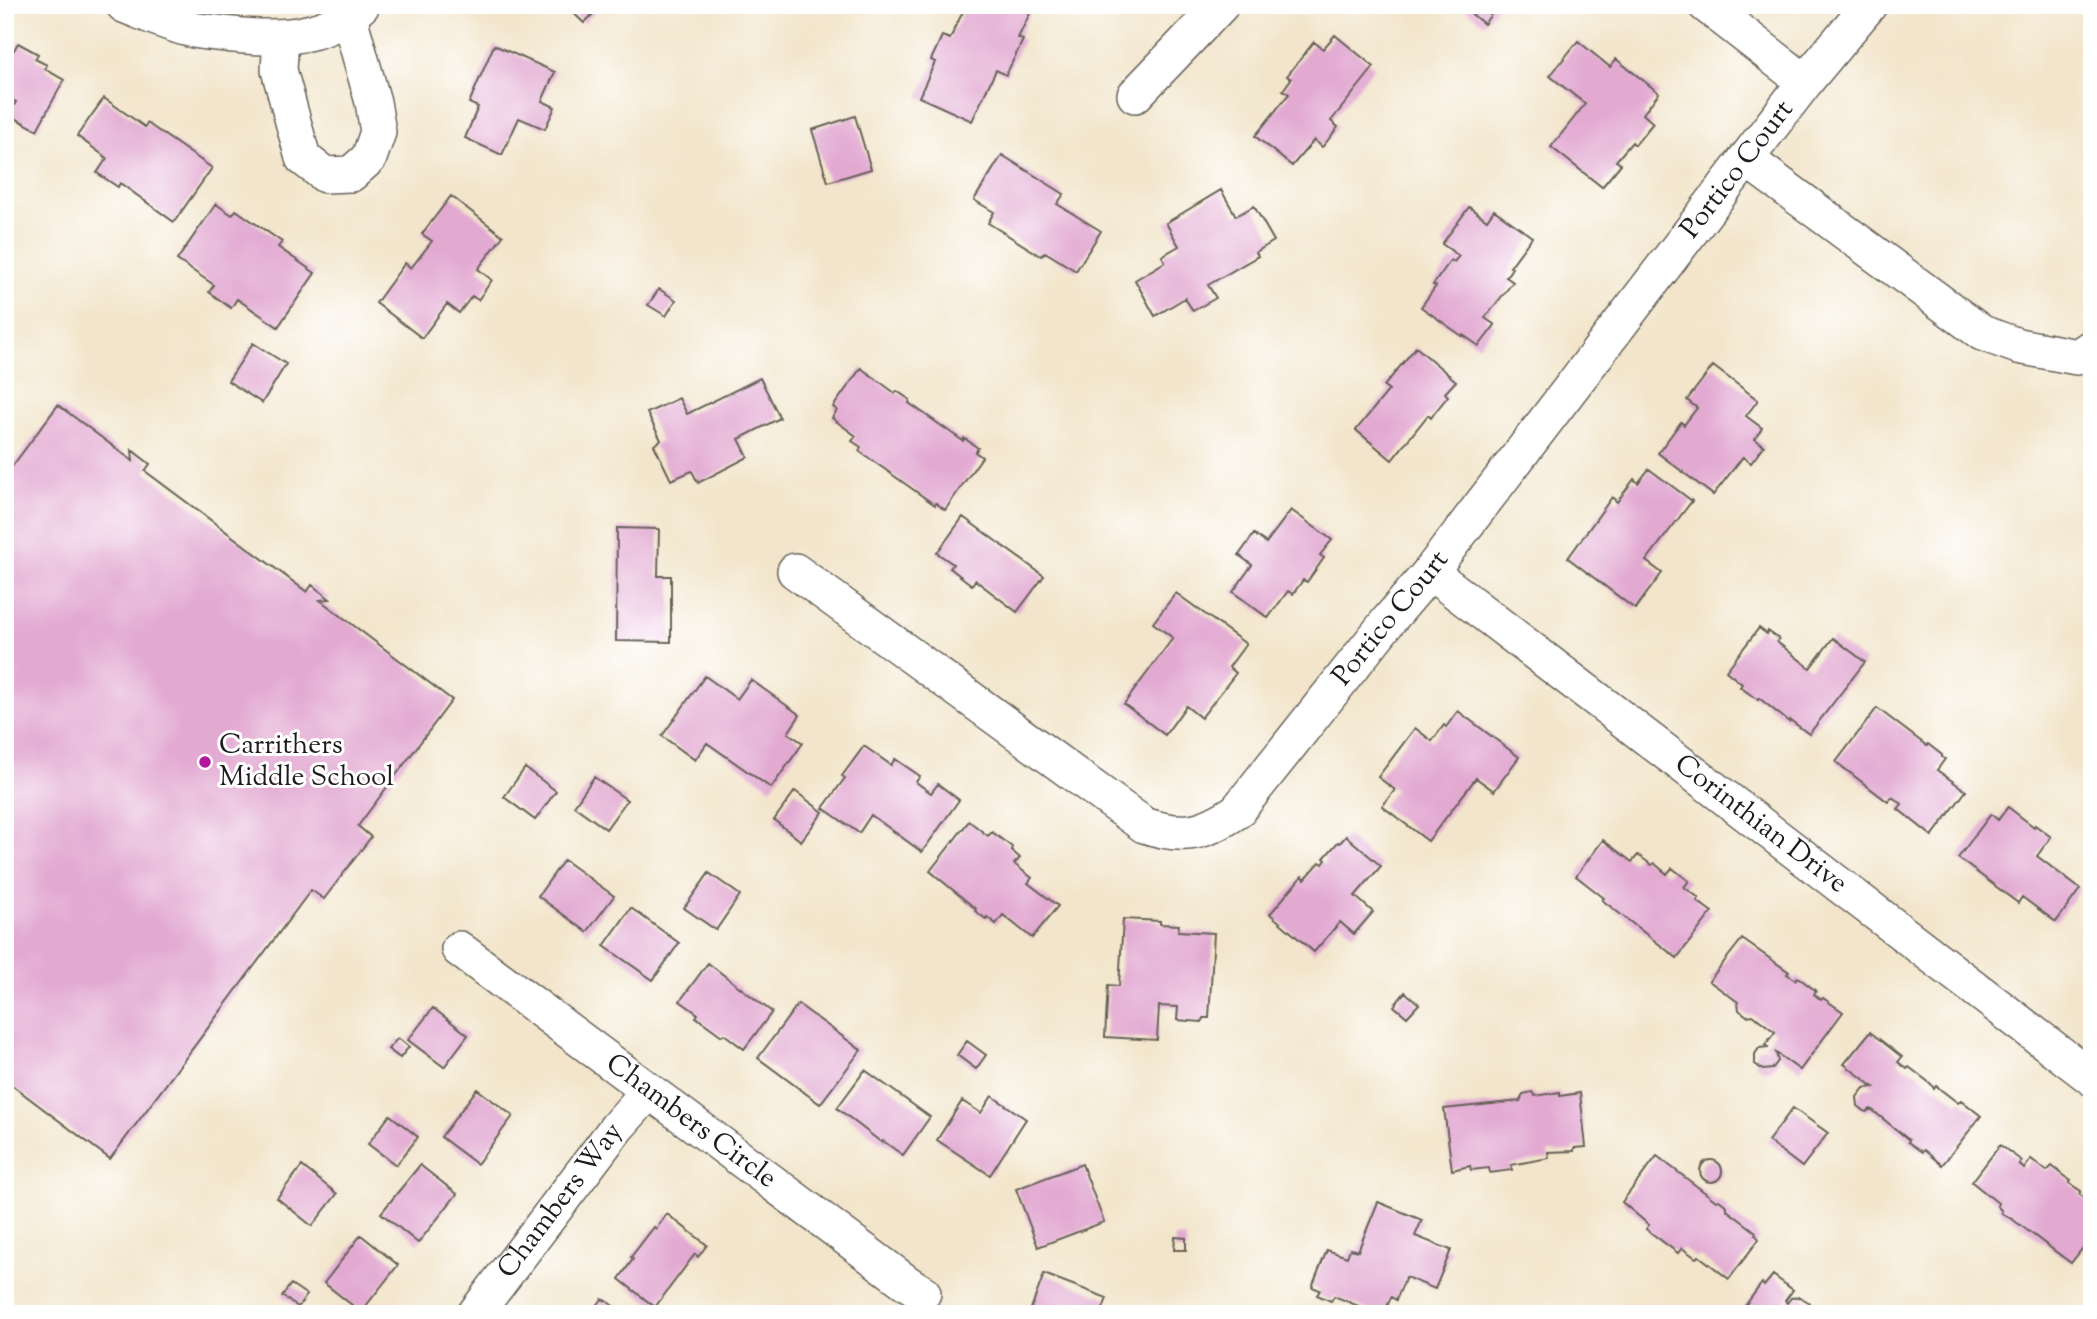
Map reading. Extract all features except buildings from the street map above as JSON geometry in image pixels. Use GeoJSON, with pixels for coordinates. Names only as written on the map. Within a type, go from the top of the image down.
{"type":"FeatureCollection","features":[{"type":"Feature","properties":{"kind":"street"},"geometry":{"type":"LineString","coordinates":[[124,5],[188,29],[248,37],[281,38],[314,32],[355,11],[378,132],[369,158],[351,174],[325,175],[303,158],[279,70],[281,38]]}},
{"type":"Feature","properties":{"kind":"street"},"geometry":{"type":"LineString","coordinates":[[1135,95],[1221,5]]}},
{"type":"Feature","properties":{"kind":"street"},"geometry":{"type":"LineString","coordinates":[[1706,5],[1805,82]]}},
{"type":"Feature","properties":{"kind":"street","name":"Portico Court"},"geometry":{"type":"LineString","coordinates":[[795,571],[1144,825],[1165,832],[1189,833],[1215,826],[1237,811],[1430,572],[1805,82],[1869,5]]}},
{"type":"Feature","properties":{"kind":"street"},"geometry":{"type":"LineString","coordinates":[[1746,159],[1982,333],[2018,346],[2077,358],[2092,347]]}},
{"type":"Feature","properties":{"kind":"street","name":"Corinthian Drive"},"geometry":{"type":"LineString","coordinates":[[1430,572],[2092,1077]]}},
{"type":"Feature","properties":{"kind":"street","name":"Chambers Circle"},"geometry":{"type":"LineString","coordinates":[[459,949],[923,1293]]}},
{"type":"Feature","properties":{"kind":"street","name":"Chambers Way"},"geometry":{"type":"LineString","coordinates":[[475,1314],[617,1127],[649,1091]]}},
{"type":"Feature","properties":{"kind":"place","name":"Carrithers Middle School"},"geometry":{"type":"Point","coordinates":[205,762]}}]}
